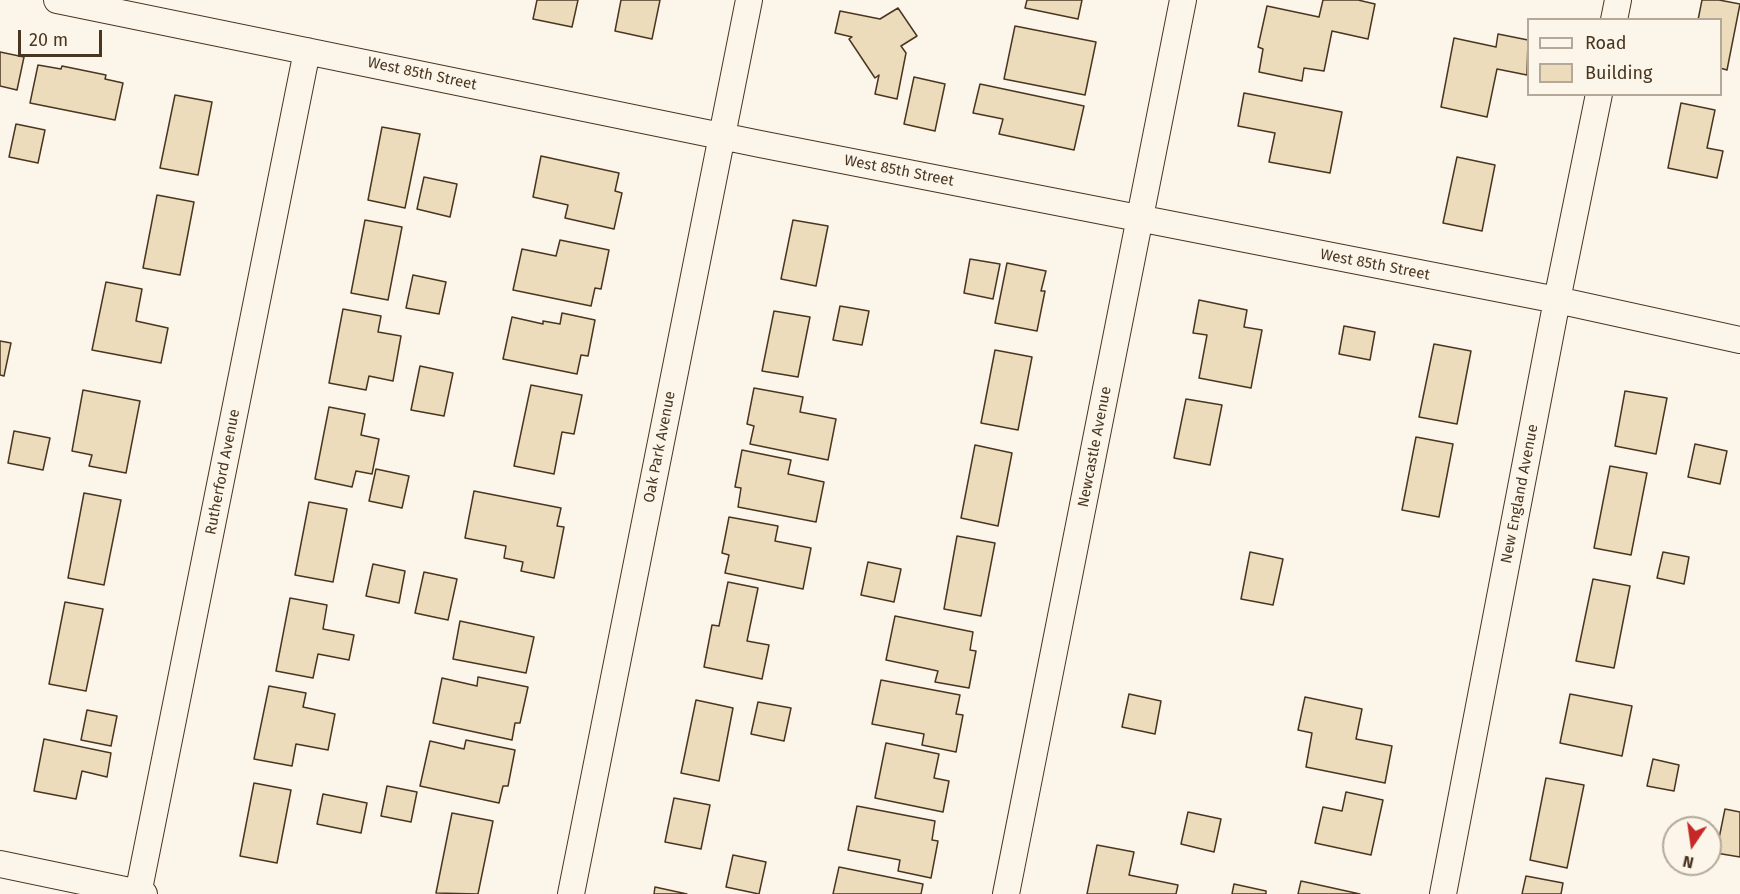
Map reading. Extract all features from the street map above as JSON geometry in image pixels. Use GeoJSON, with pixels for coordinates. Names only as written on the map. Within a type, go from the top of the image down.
{"type":"FeatureCollection","features":[{"type":"Feature","properties":{"kind":"street","name":"West 85th Street"},"geometry":{"type":"LineString","coordinates":[[57,0],[1140,219],[1557,300],[1740,340]]}},
{"type":"Feature","properties":{"kind":"street","name":"Oak Park Avenue"},"geometry":{"type":"LineString","coordinates":[[571,894],[749,0]]}},
{"type":"Feature","properties":{"kind":"street","name":"Newcastle Avenue"},"geometry":{"type":"LineString","coordinates":[[1006,894],[1183,0]]}},
{"type":"Feature","properties":{"kind":"street"},"geometry":{"type":"LineString","coordinates":[[1614,18],[1618,0]]}},
{"type":"Feature","properties":{"kind":"street","name":"Rutherford Avenue"},"geometry":{"type":"LineString","coordinates":[[140,894],[307,51]]}},
{"type":"Feature","properties":{"kind":"street","name":"New England Avenue"},"geometry":{"type":"LineString","coordinates":[[1443,894],[1599,96]]}},
{"type":"Feature","properties":{"kind":"street"},"geometry":{"type":"LineString","coordinates":[[0,864],[140,894]]}},
{"type":"Feature","properties":{"kind":"building"},"geometry":{"type":"Polygon","coordinates":[[[537,0],[578,0],[572,27],[533,19],[537,0]]]}},
{"type":"Feature","properties":{"kind":"building"},"geometry":{"type":"Polygon","coordinates":[[[621,0],[660,0],[652,39],[615,31],[621,0]]]}},
{"type":"Feature","properties":{"kind":"building"},"geometry":{"type":"Polygon","coordinates":[[[1027,0],[1082,0],[1078,19],[1025,8],[1027,0]]]}},
{"type":"Feature","properties":{"kind":"building"},"geometry":{"type":"Polygon","coordinates":[[[1323,0],[1358,0],[1375,4],[1368,39],[1332,31],[1324,71],[1304,68],[1302,81],[1259,72],[1263,49],[1258,47],[1267,6],[1319,17],[1323,0]]]}},
{"type":"Feature","properties":{"kind":"building"},"geometry":{"type":"Polygon","coordinates":[[[1702,0],[1740,4],[1727,70],[1722,69],[1722,18],[1698,18],[1702,0]]]}},
{"type":"Feature","properties":{"kind":"building"},"geometry":{"type":"Polygon","coordinates":[[[898,8],[917,36],[901,46],[906,53],[897,99],[875,94],[879,75],[875,78],[849,39],[852,37],[835,33],[840,11],[880,19],[898,8]]]}},
{"type":"Feature","properties":{"kind":"building"},"geometry":{"type":"Polygon","coordinates":[[[1015,26],[1096,42],[1085,95],[1004,79],[1015,26]]]}},
{"type":"Feature","properties":{"kind":"building"},"geometry":{"type":"Polygon","coordinates":[[[1498,34],[1527,40],[1527,75],[1497,69],[1487,117],[1441,107],[1454,38],[1496,47],[1498,34]]]}},
{"type":"Feature","properties":{"kind":"building"},"geometry":{"type":"Polygon","coordinates":[[[0,52],[24,57],[17,90],[0,86],[0,52]]]}},
{"type":"Feature","properties":{"kind":"building"},"geometry":{"type":"Polygon","coordinates":[[[38,65],[61,69],[62,66],[106,75],[105,79],[123,83],[115,120],[30,103],[38,65]]]}},
{"type":"Feature","properties":{"kind":"building"},"geometry":{"type":"Polygon","coordinates":[[[914,77],[945,84],[935,131],[904,124],[914,77]]]}},
{"type":"Feature","properties":{"kind":"building"},"geometry":{"type":"Polygon","coordinates":[[[980,84],[1084,106],[1074,150],[999,134],[1003,119],[973,113],[980,84]]]}},
{"type":"Feature","properties":{"kind":"building"},"geometry":{"type":"Polygon","coordinates":[[[1244,93],[1342,112],[1330,173],[1269,162],[1275,133],[1238,126],[1244,93]]]}},
{"type":"Feature","properties":{"kind":"building"},"geometry":{"type":"Polygon","coordinates":[[[175,95],[212,102],[198,175],[160,168],[175,95]]]}},
{"type":"Feature","properties":{"kind":"building"},"geometry":{"type":"Polygon","coordinates":[[[1681,103],[1715,110],[1707,148],[1723,151],[1717,178],[1668,168],[1681,103]]]}},
{"type":"Feature","properties":{"kind":"building"},"geometry":{"type":"Polygon","coordinates":[[[16,124],[45,130],[38,163],[9,157],[16,124]]]}},
{"type":"Feature","properties":{"kind":"building"},"geometry":{"type":"Polygon","coordinates":[[[382,127],[420,134],[405,208],[368,200],[382,127]]]}},
{"type":"Feature","properties":{"kind":"building"},"geometry":{"type":"Polygon","coordinates":[[[541,156],[619,173],[615,191],[622,193],[614,229],[565,218],[568,205],[533,197],[541,156]]]}},
{"type":"Feature","properties":{"kind":"building"},"geometry":{"type":"Polygon","coordinates":[[[1457,157],[1495,165],[1482,231],[1443,223],[1457,157]]]}},
{"type":"Feature","properties":{"kind":"building"},"geometry":{"type":"Polygon","coordinates":[[[424,177],[457,184],[450,217],[417,209],[424,177]]]}},
{"type":"Feature","properties":{"kind":"building"},"geometry":{"type":"Polygon","coordinates":[[[157,195],[194,202],[180,275],[143,268],[157,195]]]}},
{"type":"Feature","properties":{"kind":"building"},"geometry":{"type":"Polygon","coordinates":[[[365,220],[402,227],[388,300],[351,293],[365,220]]]}},
{"type":"Feature","properties":{"kind":"building"},"geometry":{"type":"Polygon","coordinates":[[[793,220],[828,226],[816,286],[781,279],[793,220]]]}},
{"type":"Feature","properties":{"kind":"building"},"geometry":{"type":"Polygon","coordinates":[[[560,240],[609,250],[601,289],[595,288],[591,306],[513,290],[522,249],[556,256],[560,240]]]}},
{"type":"Feature","properties":{"kind":"building"},"geometry":{"type":"Polygon","coordinates":[[[970,259],[1000,264],[993,299],[964,293],[970,259]]]}},
{"type":"Feature","properties":{"kind":"building"},"geometry":{"type":"Polygon","coordinates":[[[1007,263],[1046,271],[1041,291],[1045,291],[1037,331],[995,323],[1007,263]]]}},
{"type":"Feature","properties":{"kind":"building"},"geometry":{"type":"Polygon","coordinates":[[[413,275],[446,282],[439,314],[406,308],[413,275]]]}},
{"type":"Feature","properties":{"kind":"building"},"geometry":{"type":"Polygon","coordinates":[[[106,282],[142,289],[136,321],[168,328],[161,363],[92,350],[106,282]]]}},
{"type":"Feature","properties":{"kind":"building"},"geometry":{"type":"Polygon","coordinates":[[[1199,300],[1247,310],[1244,327],[1262,330],[1251,388],[1199,378],[1207,335],[1193,333],[1199,300]]]}},
{"type":"Feature","properties":{"kind":"building"},"geometry":{"type":"Polygon","coordinates":[[[840,306],[869,311],[862,345],[833,340],[840,306]]]}},
{"type":"Feature","properties":{"kind":"building"},"geometry":{"type":"Polygon","coordinates":[[[343,309],[381,316],[378,332],[401,336],[393,381],[369,376],[366,390],[329,383],[343,309]]]}},
{"type":"Feature","properties":{"kind":"building"},"geometry":{"type":"Polygon","coordinates":[[[774,311],[810,317],[798,377],[762,371],[774,311]]]}},
{"type":"Feature","properties":{"kind":"building"},"geometry":{"type":"Polygon","coordinates":[[[562,313],[595,320],[588,356],[581,355],[577,374],[503,359],[512,317],[543,324],[543,321],[560,324],[562,313]]]}},
{"type":"Feature","properties":{"kind":"building"},"geometry":{"type":"Polygon","coordinates":[[[1344,326],[1375,332],[1370,360],[1339,354],[1344,326]]]}},
{"type":"Feature","properties":{"kind":"building"},"geometry":{"type":"Polygon","coordinates":[[[0,341],[11,343],[4,376],[0,375],[0,341]]]}},
{"type":"Feature","properties":{"kind":"building"},"geometry":{"type":"Polygon","coordinates":[[[1434,344],[1471,351],[1457,424],[1419,417],[1434,344]]]}},
{"type":"Feature","properties":{"kind":"building"},"geometry":{"type":"Polygon","coordinates":[[[995,350],[1032,357],[1018,430],[981,423],[995,350]]]}},
{"type":"Feature","properties":{"kind":"building"},"geometry":{"type":"Polygon","coordinates":[[[420,366],[453,373],[444,416],[411,410],[420,366]]]}},
{"type":"Feature","properties":{"kind":"building"},"geometry":{"type":"Polygon","coordinates":[[[531,385],[582,395],[574,434],[562,432],[554,474],[514,466],[531,385]]]}},
{"type":"Feature","properties":{"kind":"building"},"geometry":{"type":"Polygon","coordinates":[[[754,388],[803,397],[800,412],[836,419],[828,460],[750,444],[754,426],[747,424],[754,388]]]}},
{"type":"Feature","properties":{"kind":"building"},"geometry":{"type":"Polygon","coordinates":[[[83,390],[140,401],[126,473],[89,466],[92,455],[72,451],[83,390]]]}},
{"type":"Feature","properties":{"kind":"building"},"geometry":{"type":"Polygon","coordinates":[[[1625,391],[1667,398],[1656,454],[1615,446],[1625,391]]]}},
{"type":"Feature","properties":{"kind":"building"},"geometry":{"type":"Polygon","coordinates":[[[1186,399],[1222,405],[1210,465],[1174,458],[1186,399]]]}},
{"type":"Feature","properties":{"kind":"building"},"geometry":{"type":"Polygon","coordinates":[[[329,407],[365,414],[361,435],[379,439],[372,474],[356,471],[352,487],[315,479],[329,407]]]}},
{"type":"Feature","properties":{"kind":"building"},"geometry":{"type":"Polygon","coordinates":[[[14,431],[50,438],[43,470],[8,463],[14,431]]]}},
{"type":"Feature","properties":{"kind":"building"},"geometry":{"type":"Polygon","coordinates":[[[1416,437],[1453,444],[1439,517],[1402,510],[1416,437]]]}},
{"type":"Feature","properties":{"kind":"building"},"geometry":{"type":"Polygon","coordinates":[[[1695,444],[1727,451],[1720,484],[1688,477],[1695,444]]]}},
{"type":"Feature","properties":{"kind":"building"},"geometry":{"type":"Polygon","coordinates":[[[975,445],[1012,453],[998,526],[961,518],[975,445]]]}},
{"type":"Feature","properties":{"kind":"building"},"geometry":{"type":"Polygon","coordinates":[[[742,450],[791,460],[788,474],[824,482],[816,522],[738,507],[741,488],[735,487],[742,450]]]}},
{"type":"Feature","properties":{"kind":"building"},"geometry":{"type":"Polygon","coordinates":[[[1610,466],[1647,473],[1631,555],[1594,548],[1610,466]]]}},
{"type":"Feature","properties":{"kind":"building"},"geometry":{"type":"Polygon","coordinates":[[[376,469],[409,476],[402,508],[369,501],[376,469]]]}},
{"type":"Feature","properties":{"kind":"building"},"geometry":{"type":"Polygon","coordinates":[[[474,491],[561,508],[557,526],[564,527],[554,578],[521,571],[523,562],[504,558],[506,546],[465,538],[474,491]]]}},
{"type":"Feature","properties":{"kind":"building"},"geometry":{"type":"Polygon","coordinates":[[[84,493],[121,500],[104,585],[68,578],[84,493]]]}},
{"type":"Feature","properties":{"kind":"building"},"geometry":{"type":"Polygon","coordinates":[[[309,502],[347,509],[333,582],[295,575],[309,502]]]}},
{"type":"Feature","properties":{"kind":"building"},"geometry":{"type":"Polygon","coordinates":[[[729,517],[778,526],[775,541],[811,548],[803,589],[725,573],[729,555],[722,553],[729,517]]]}},
{"type":"Feature","properties":{"kind":"building"},"geometry":{"type":"Polygon","coordinates":[[[957,536],[995,543],[981,616],[944,609],[957,536]]]}},
{"type":"Feature","properties":{"kind":"building"},"geometry":{"type":"Polygon","coordinates":[[[1250,552],[1283,559],[1273,605],[1241,599],[1250,552]]]}},
{"type":"Feature","properties":{"kind":"building"},"geometry":{"type":"Polygon","coordinates":[[[1663,552],[1689,557],[1684,584],[1657,578],[1663,552]]]}},
{"type":"Feature","properties":{"kind":"building"},"geometry":{"type":"Polygon","coordinates":[[[868,562],[901,569],[894,602],[861,595],[868,562]]]}},
{"type":"Feature","properties":{"kind":"building"},"geometry":{"type":"Polygon","coordinates":[[[373,564],[405,571],[399,603],[366,596],[373,564]]]}},
{"type":"Feature","properties":{"kind":"building"},"geometry":{"type":"Polygon","coordinates":[[[424,572],[457,579],[448,620],[415,613],[424,572]]]}},
{"type":"Feature","properties":{"kind":"building"},"geometry":{"type":"Polygon","coordinates":[[[1593,579],[1630,586],[1614,668],[1576,661],[1593,579]]]}},
{"type":"Feature","properties":{"kind":"building"},"geometry":{"type":"Polygon","coordinates":[[[728,582],[758,588],[747,641],[769,645],[762,679],[704,667],[712,625],[719,626],[728,582]]]}},
{"type":"Feature","properties":{"kind":"building"},"geometry":{"type":"Polygon","coordinates":[[[290,598],[327,605],[323,629],[354,635],[349,660],[318,654],[313,678],[276,671],[290,598]]]}},
{"type":"Feature","properties":{"kind":"building"},"geometry":{"type":"Polygon","coordinates":[[[65,602],[103,609],[86,691],[49,684],[65,602]]]}},
{"type":"Feature","properties":{"kind":"building"},"geometry":{"type":"Polygon","coordinates":[[[895,616],[973,632],[970,650],[976,651],[969,688],[935,682],[938,671],[886,660],[895,616]]]}},
{"type":"Feature","properties":{"kind":"building"},"geometry":{"type":"Polygon","coordinates":[[[460,621],[534,637],[526,673],[453,659],[460,621]]]}},
{"type":"Feature","properties":{"kind":"building"},"geometry":{"type":"Polygon","coordinates":[[[478,677],[528,687],[520,723],[515,723],[512,740],[433,723],[442,678],[477,686],[478,677]]]}},
{"type":"Feature","properties":{"kind":"building"},"geometry":{"type":"Polygon","coordinates":[[[881,680],[960,695],[956,714],[963,715],[956,752],[922,745],[924,734],[872,724],[881,680]]]}},
{"type":"Feature","properties":{"kind":"building"},"geometry":{"type":"Polygon","coordinates":[[[269,686],[306,693],[303,707],[335,714],[328,750],[296,744],[292,766],[254,759],[269,686]]]}},
{"type":"Feature","properties":{"kind":"building"},"geometry":{"type":"Polygon","coordinates":[[[1129,694],[1161,701],[1155,734],[1122,727],[1129,694]]]}},
{"type":"Feature","properties":{"kind":"building"},"geometry":{"type":"Polygon","coordinates":[[[1570,694],[1632,706],[1622,756],[1560,743],[1570,694]]]}},
{"type":"Feature","properties":{"kind":"building"},"geometry":{"type":"Polygon","coordinates":[[[1305,697],[1362,709],[1356,739],[1392,746],[1385,783],[1306,767],[1312,733],[1298,730],[1305,697]]]}},
{"type":"Feature","properties":{"kind":"building"},"geometry":{"type":"Polygon","coordinates":[[[696,700],[733,708],[719,781],[681,773],[696,700]]]}},
{"type":"Feature","properties":{"kind":"building"},"geometry":{"type":"Polygon","coordinates":[[[758,702],[791,708],[784,741],[751,734],[758,702]]]}},
{"type":"Feature","properties":{"kind":"building"},"geometry":{"type":"Polygon","coordinates":[[[87,710],[117,716],[111,746],[81,740],[87,710]]]}},
{"type":"Feature","properties":{"kind":"building"},"geometry":{"type":"Polygon","coordinates":[[[44,739],[111,753],[107,777],[82,771],[76,799],[34,791],[44,739]]]}},
{"type":"Feature","properties":{"kind":"building"},"geometry":{"type":"Polygon","coordinates":[[[466,740],[515,750],[508,786],[503,786],[499,803],[420,786],[430,741],[464,749],[466,740]]]}},
{"type":"Feature","properties":{"kind":"building"},"geometry":{"type":"Polygon","coordinates":[[[886,743],[939,754],[934,778],[949,781],[943,812],[875,798],[886,743]]]}},
{"type":"Feature","properties":{"kind":"building"},"geometry":{"type":"Polygon","coordinates":[[[1653,759],[1679,765],[1674,791],[1647,786],[1653,759]]]}},
{"type":"Feature","properties":{"kind":"building"},"geometry":{"type":"Polygon","coordinates":[[[1546,778],[1584,785],[1567,868],[1530,860],[1546,778]]]}},
{"type":"Feature","properties":{"kind":"building"},"geometry":{"type":"Polygon","coordinates":[[[254,783],[291,790],[277,863],[240,856],[254,783]]]}},
{"type":"Feature","properties":{"kind":"building"},"geometry":{"type":"Polygon","coordinates":[[[387,786],[417,792],[411,822],[381,816],[387,786]]]}},
{"type":"Feature","properties":{"kind":"building"},"geometry":{"type":"Polygon","coordinates":[[[1346,792],[1383,800],[1371,855],[1315,843],[1323,807],[1342,811],[1346,792]]]}},
{"type":"Feature","properties":{"kind":"building"},"geometry":{"type":"Polygon","coordinates":[[[323,794],[367,803],[361,833],[317,824],[323,794]]]}},
{"type":"Feature","properties":{"kind":"building"},"geometry":{"type":"Polygon","coordinates":[[[674,798],[710,805],[701,849],[665,842],[674,798]]]}},
{"type":"Feature","properties":{"kind":"building"},"geometry":{"type":"Polygon","coordinates":[[[857,806],[935,821],[932,840],[938,841],[931,878],[898,871],[900,860],[848,850],[857,806]]]}},
{"type":"Feature","properties":{"kind":"building"},"geometry":{"type":"Polygon","coordinates":[[[1725,809],[1740,812],[1740,857],[1722,854],[1722,824],[1725,809]]]}},
{"type":"Feature","properties":{"kind":"building"},"geometry":{"type":"Polygon","coordinates":[[[1188,812],[1221,819],[1214,852],[1181,844],[1188,812]]]}},
{"type":"Feature","properties":{"kind":"building"},"geometry":{"type":"Polygon","coordinates":[[[452,813],[493,821],[478,894],[436,893],[452,813]]]}},
{"type":"Feature","properties":{"kind":"building"},"geometry":{"type":"Polygon","coordinates":[[[1097,845],[1134,852],[1129,875],[1178,885],[1176,894],[1087,894],[1097,845]]]}},
{"type":"Feature","properties":{"kind":"building"},"geometry":{"type":"Polygon","coordinates":[[[733,855],[766,862],[759,894],[726,887],[733,855]]]}},
{"type":"Feature","properties":{"kind":"building"},"geometry":{"type":"Polygon","coordinates":[[[839,867],[923,884],[921,894],[833,894],[839,867]]]}},
{"type":"Feature","properties":{"kind":"building"},"geometry":{"type":"Polygon","coordinates":[[[1526,876],[1563,883],[1561,894],[1522,894],[1526,876]]]}},
{"type":"Feature","properties":{"kind":"building"},"geometry":{"type":"Polygon","coordinates":[[[1301,881],[1360,894],[1298,894],[1301,881]]]}},
{"type":"Feature","properties":{"kind":"building"},"geometry":{"type":"Polygon","coordinates":[[[1234,884],[1266,891],[1266,894],[1232,894],[1234,884]]]}},
{"type":"Feature","properties":{"kind":"building"},"geometry":{"type":"Polygon","coordinates":[[[655,887],[687,894],[654,894],[655,887]]]}}]}
